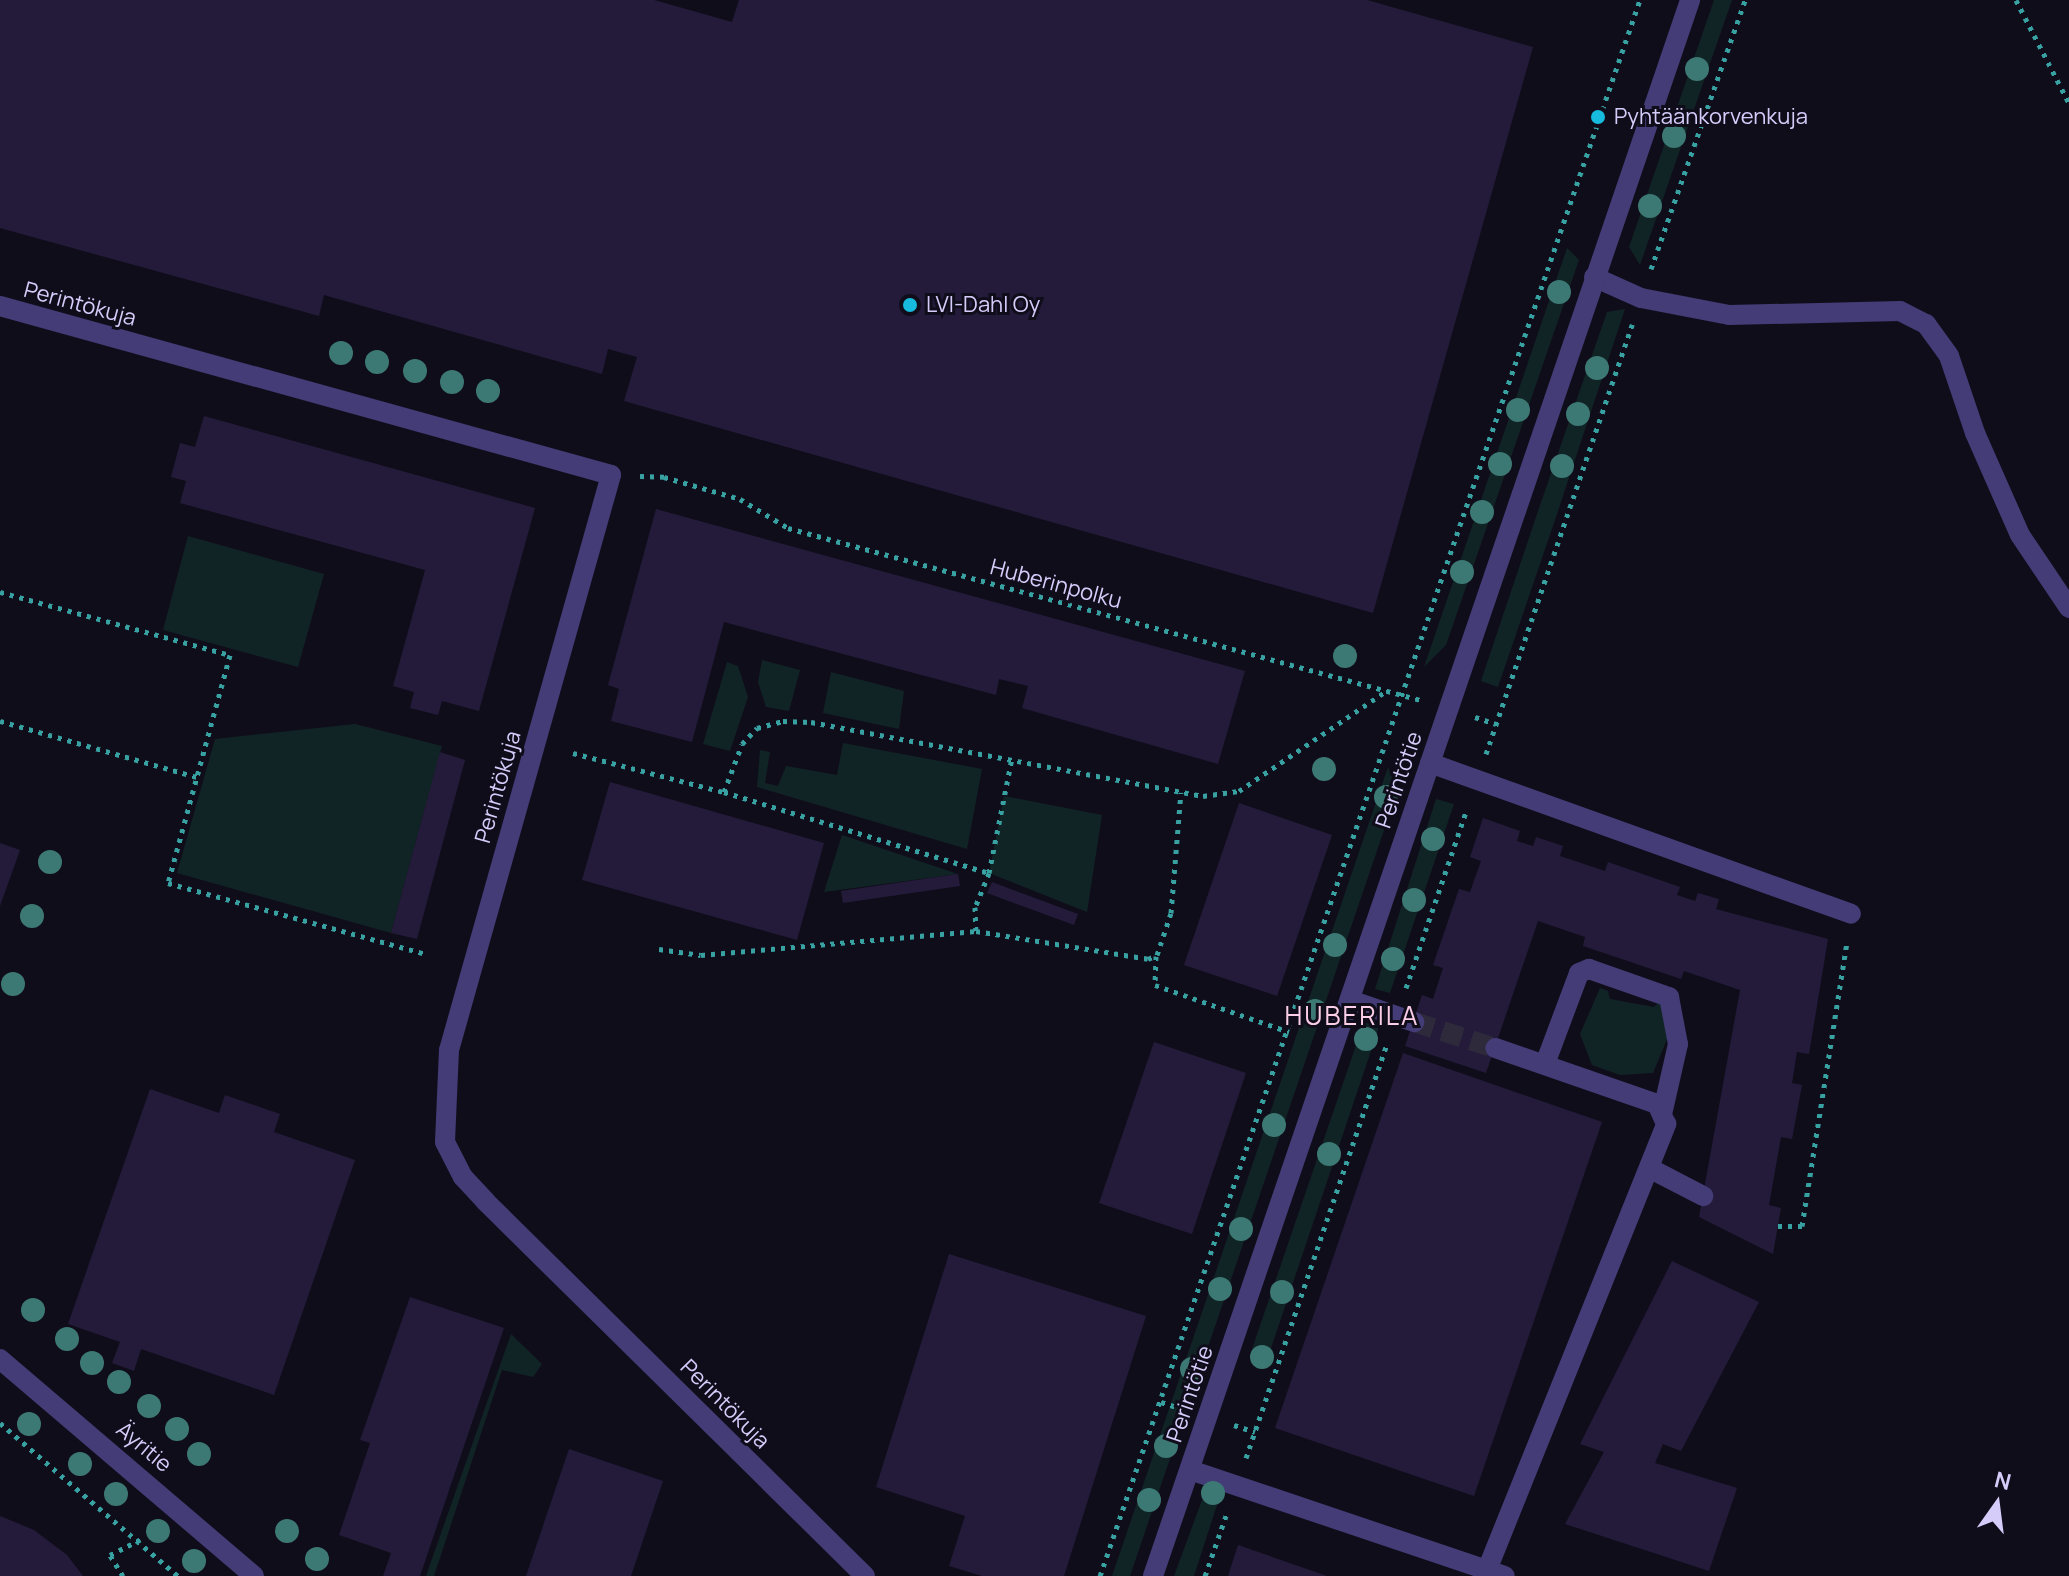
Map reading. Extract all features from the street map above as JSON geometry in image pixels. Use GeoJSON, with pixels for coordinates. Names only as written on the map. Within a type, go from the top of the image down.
{"type":"FeatureCollection","features":[{"type":"Feature","properties":{"kind":"street","name":"Perintötie"},"geometry":{"type":"LineString","coordinates":[[1153,1576],[1690,0]]}},
{"type":"Feature","properties":{"kind":"street"},"geometry":{"type":"LineString","coordinates":[[1594,277],[1641,298],[1729,315],[1900,311],[1926,324],[1949,356],[1975,433],[2020,535],[2069,608]]}},
{"type":"Feature","properties":{"kind":"street","name":"Perintökuja"},"geometry":{"type":"LineString","coordinates":[[0,306],[611,475],[449,1050],[445,1142],[463,1177],[485,1201],[865,1576]]}},
{"type":"Feature","properties":{"kind":"street"},"geometry":{"type":"LineString","coordinates":[[1430,763],[1851,914]]}},
{"type":"Feature","properties":{"kind":"street"},"geometry":{"type":"LineString","coordinates":[[1190,1470],[1496,1573],[1666,1124],[1663,1110],[1678,1044],[1669,997],[1589,969],[1579,973],[1545,1064]]}},
{"type":"Feature","properties":{"kind":"street"},"geometry":{"type":"LineString","coordinates":[[1350,1000],[1414,1022]]}},
{"type":"Feature","properties":{"kind":"street"},"geometry":{"type":"LineString","coordinates":[[1495,1048],[1663,1110]]}},
{"type":"Feature","properties":{"kind":"street"},"geometry":{"type":"LineString","coordinates":[[1651,1169],[1703,1196]]}},
{"type":"Feature","properties":{"kind":"street","name":"Äyritie"},"geometry":{"type":"LineString","coordinates":[[0,1359],[254,1576]]}},
{"type":"Feature","properties":{"kind":"path"},"geometry":{"type":"LineString","coordinates":[[1100,1576],[1406,696],[1640,0]]}},
{"type":"Feature","properties":{"kind":"path"},"geometry":{"type":"LineString","coordinates":[[2016,0],[2069,103]]}},
{"type":"Feature","properties":{"kind":"path","name":"Huberinpolku"},"geometry":{"type":"LineString","coordinates":[[611,475],[664,477],[740,499],[788,528],[1406,696],[1496,724]]}},
{"type":"Feature","properties":{"kind":"path"},"geometry":{"type":"LineString","coordinates":[[0,592],[230,655],[168,883],[426,954]]}},
{"type":"Feature","properties":{"kind":"path"},"geometry":{"type":"LineString","coordinates":[[724,792],[742,744],[757,728],[783,721],[1012,758],[1203,796],[1239,791],[1386,691]]}},
{"type":"Feature","properties":{"kind":"path"},"geometry":{"type":"LineString","coordinates":[[0,721],[197,777]]}},
{"type":"Feature","properties":{"kind":"path"},"geometry":{"type":"LineString","coordinates":[[573,753],[881,836],[989,873]]}},
{"type":"Feature","properties":{"kind":"path"},"geometry":{"type":"LineString","coordinates":[[976,931],[975,907],[989,873],[1012,758]]}},
{"type":"Feature","properties":{"kind":"path"},"geometry":{"type":"LineString","coordinates":[[1181,792],[1171,913],[1157,955],[1155,985],[1289,1032]]}},
{"type":"Feature","properties":{"kind":"path"},"geometry":{"type":"LineString","coordinates":[[1778,1226],[1802,1226],[1851,914]]}},
{"type":"Feature","properties":{"kind":"path"},"geometry":{"type":"LineString","coordinates":[[659,949],[701,955],[976,931],[1148,959],[1157,955]]}},
{"type":"Feature","properties":{"kind":"path"},"geometry":{"type":"LineString","coordinates":[[0,1423],[140,1540],[178,1576]]}},
{"type":"Feature","properties":{"kind":"path"},"geometry":{"type":"LineString","coordinates":[[123,1576],[110,1555],[140,1540]]}},
{"type":"Feature","properties":{"kind":"green space"},"geometry":{"type":"Polygon","coordinates":[[[1714,0],[1732,0],[1640,265],[1629,247],[1714,0]]]}},
{"type":"Feature","properties":{"kind":"green space"},"geometry":{"type":"Polygon","coordinates":[[[1567,248],[1579,260],[1446,645],[1424,667],[1567,248]]]}},
{"type":"Feature","properties":{"kind":"green space"},"geometry":{"type":"Polygon","coordinates":[[[1625,309],[1498,687],[1481,681],[1607,312],[1625,309]]]}},
{"type":"Feature","properties":{"kind":"green space"},"geometry":{"type":"Polygon","coordinates":[[[188,536],[324,574],[298,667],[163,630],[188,536]]]}},
{"type":"Feature","properties":{"kind":"green space"},"geometry":{"type":"Polygon","coordinates":[[[762,660],[800,670],[789,711],[766,707],[758,682],[762,660]]]}},
{"type":"Feature","properties":{"kind":"green space"},"geometry":{"type":"Polygon","coordinates":[[[727,662],[738,666],[748,697],[730,751],[703,744],[727,662]]]}},
{"type":"Feature","properties":{"kind":"green space"},"geometry":{"type":"Polygon","coordinates":[[[831,672],[904,691],[899,729],[823,713],[831,672]]]}},
{"type":"Feature","properties":{"kind":"green space"},"geometry":{"type":"Polygon","coordinates":[[[355,724],[442,746],[391,933],[177,873],[215,739],[355,724]]]}},
{"type":"Feature","properties":{"kind":"green space"},"geometry":{"type":"Polygon","coordinates":[[[843,743],[982,769],[967,849],[757,787],[760,750],[770,752],[765,783],[778,786],[786,766],[837,775],[843,743]]]}},
{"type":"Feature","properties":{"kind":"green space"},"geometry":{"type":"Polygon","coordinates":[[[1388,767],[1397,792],[1130,1576],[1112,1576],[1388,767]]]}},
{"type":"Feature","properties":{"kind":"green space"},"geometry":{"type":"Polygon","coordinates":[[[1004,796],[1102,815],[1087,912],[989,873],[1004,796]]]}},
{"type":"Feature","properties":{"kind":"green space"},"geometry":{"type":"Polygon","coordinates":[[[1436,799],[1454,804],[1390,993],[1375,989],[1436,799]]]}},
{"type":"Feature","properties":{"kind":"green space"},"geometry":{"type":"Polygon","coordinates":[[[842,835],[958,874],[824,892],[842,835]]]}},
{"type":"Feature","properties":{"kind":"green space"},"geometry":{"type":"Polygon","coordinates":[[[1600,988],[1608,991],[1610,999],[1654,1007],[1661,1000],[1670,1032],[1653,1073],[1620,1075],[1592,1065],[1580,1034],[1600,988]]]}},
{"type":"Feature","properties":{"kind":"green space"},"geometry":{"type":"Polygon","coordinates":[[[1364,1022],[1379,1027],[1265,1366],[1252,1349],[1364,1022]]]}},
{"type":"Feature","properties":{"kind":"green space"},"geometry":{"type":"Polygon","coordinates":[[[511,1334],[542,1364],[533,1377],[502,1370],[434,1576],[426,1576],[511,1334]]]}},
{"type":"Feature","properties":{"kind":"green space"},"geometry":{"type":"Polygon","coordinates":[[[1202,1500],[1217,1505],[1194,1576],[1174,1576],[1202,1500]]]}},
{"type":"Feature","properties":{"kind":"building","name":"LVI-Dahl Oy"},"geometry":{"type":"Polygon","coordinates":[[[0,0],[654,0],[732,22],[739,0],[1367,0],[1533,47],[1373,613],[624,401],[637,357],[608,349],[602,374],[324,295],[319,316],[0,228],[0,0]]]}},
{"type":"Feature","properties":{"kind":"building"},"geometry":{"type":"Polygon","coordinates":[[[204,416],[535,508],[479,711],[442,701],[438,715],[410,708],[414,692],[393,686],[425,570],[180,503],[186,481],[171,477],[180,443],[195,447],[204,416]]]}},
{"type":"Feature","properties":{"kind":"building"},"geometry":{"type":"Polygon","coordinates":[[[656,509],[1245,671],[1218,764],[1022,708],[1028,686],[999,679],[996,695],[724,622],[692,742],[611,721],[619,689],[608,685],[656,509]]]}},
{"type":"Feature","properties":{"kind":"building"},"geometry":{"type":"Polygon","coordinates":[[[440,752],[465,760],[417,939],[391,933],[440,752]]]}},
{"type":"Feature","properties":{"kind":"building"},"geometry":{"type":"Polygon","coordinates":[[[610,782],[824,843],[797,940],[582,880],[610,782]]]}},
{"type":"Feature","properties":{"kind":"building"},"geometry":{"type":"Polygon","coordinates":[[[1239,803],[1332,835],[1277,996],[1184,965],[1239,803]]]}},
{"type":"Feature","properties":{"kind":"building"},"geometry":{"type":"Polygon","coordinates":[[[1483,818],[1520,831],[1517,841],[1533,846],[1536,837],[1563,846],[1560,856],[1605,871],[1608,862],[1680,887],[1677,895],[1695,901],[1698,893],[1719,899],[1716,909],[1828,939],[1809,1054],[1797,1052],[1792,1083],[1802,1085],[1792,1139],[1781,1137],[1769,1205],[1781,1208],[1773,1254],[1699,1217],[1740,990],[1684,971],[1681,979],[1583,946],[1585,937],[1538,921],[1486,1073],[1405,1046],[1422,995],[1433,999],[1443,968],[1433,965],[1459,889],[1470,892],[1481,861],[1470,857],[1483,818]]]}},
{"type":"Feature","properties":{"kind":"building"},"geometry":{"type":"Polygon","coordinates":[[[0,843],[20,850],[0,906],[0,843]]]}},
{"type":"Feature","properties":{"kind":"building"},"geometry":{"type":"Polygon","coordinates":[[[958,874],[960,886],[843,903],[841,891],[958,874]]]}},
{"type":"Feature","properties":{"kind":"building"},"geometry":{"type":"Polygon","coordinates":[[[992,882],[1078,914],[1074,925],[987,893],[992,882]]]}},
{"type":"Feature","properties":{"kind":"building"},"geometry":{"type":"Polygon","coordinates":[[[1154,1042],[1246,1073],[1192,1234],[1099,1203],[1154,1042]]]}},
{"type":"Feature","properties":{"kind":"building"},"geometry":{"type":"Polygon","coordinates":[[[1403,1053],[1602,1122],[1474,1496],[1275,1428],[1403,1053]]]}},
{"type":"Feature","properties":{"kind":"building"},"geometry":{"type":"Polygon","coordinates":[[[150,1089],[219,1113],[225,1095],[280,1114],[274,1132],[355,1160],[274,1395],[141,1349],[134,1371],[112,1363],[120,1342],[68,1324],[150,1089]]]}},
{"type":"Feature","properties":{"kind":"building"},"geometry":{"type":"Polygon","coordinates":[[[949,1254],[1146,1316],[1064,1576],[982,1576],[949,1566],[965,1516],[876,1487],[949,1254]]]}},
{"type":"Feature","properties":{"kind":"building"},"geometry":{"type":"Polygon","coordinates":[[[1672,1261],[1759,1302],[1681,1451],[1663,1444],[1655,1463],[1737,1488],[1709,1571],[1565,1524],[1604,1452],[1580,1444],[1672,1261]]]}},
{"type":"Feature","properties":{"kind":"building"},"geometry":{"type":"Polygon","coordinates":[[[410,1297],[504,1328],[420,1576],[383,1576],[391,1553],[339,1535],[370,1443],[360,1440],[410,1297]]]}},
{"type":"Feature","properties":{"kind":"building"},"geometry":{"type":"Polygon","coordinates":[[[569,1449],[663,1481],[631,1576],[526,1576],[569,1449]]]}},
{"type":"Feature","properties":{"kind":"building"},"geometry":{"type":"Polygon","coordinates":[[[0,1516],[34,1530],[67,1555],[83,1576],[0,1576],[0,1516]]]}},
{"type":"Feature","properties":{"kind":"building"},"geometry":{"type":"Polygon","coordinates":[[[1238,1545],[1327,1576],[1228,1576],[1238,1545]]]}},
{"type":"Feature","properties":{"kind":"tunnel"},"geometry":{"type":"LineString","coordinates":[[1414,1022],[1495,1048]]}},
{"type":"Feature","properties":{"kind":"place","name":"Pyhtäänkorvenkuja"},"geometry":{"type":"Point","coordinates":[1598,117]}},
{"type":"Feature","properties":{"kind":"place","name":"LVI-Dahl Oy"},"geometry":{"type":"Point","coordinates":[910,305]}},
{"type":"Feature","properties":{"kind":"district","name":"HUBERILA"},"geometry":{"type":"Point","coordinates":[1352,1016]}}]}
